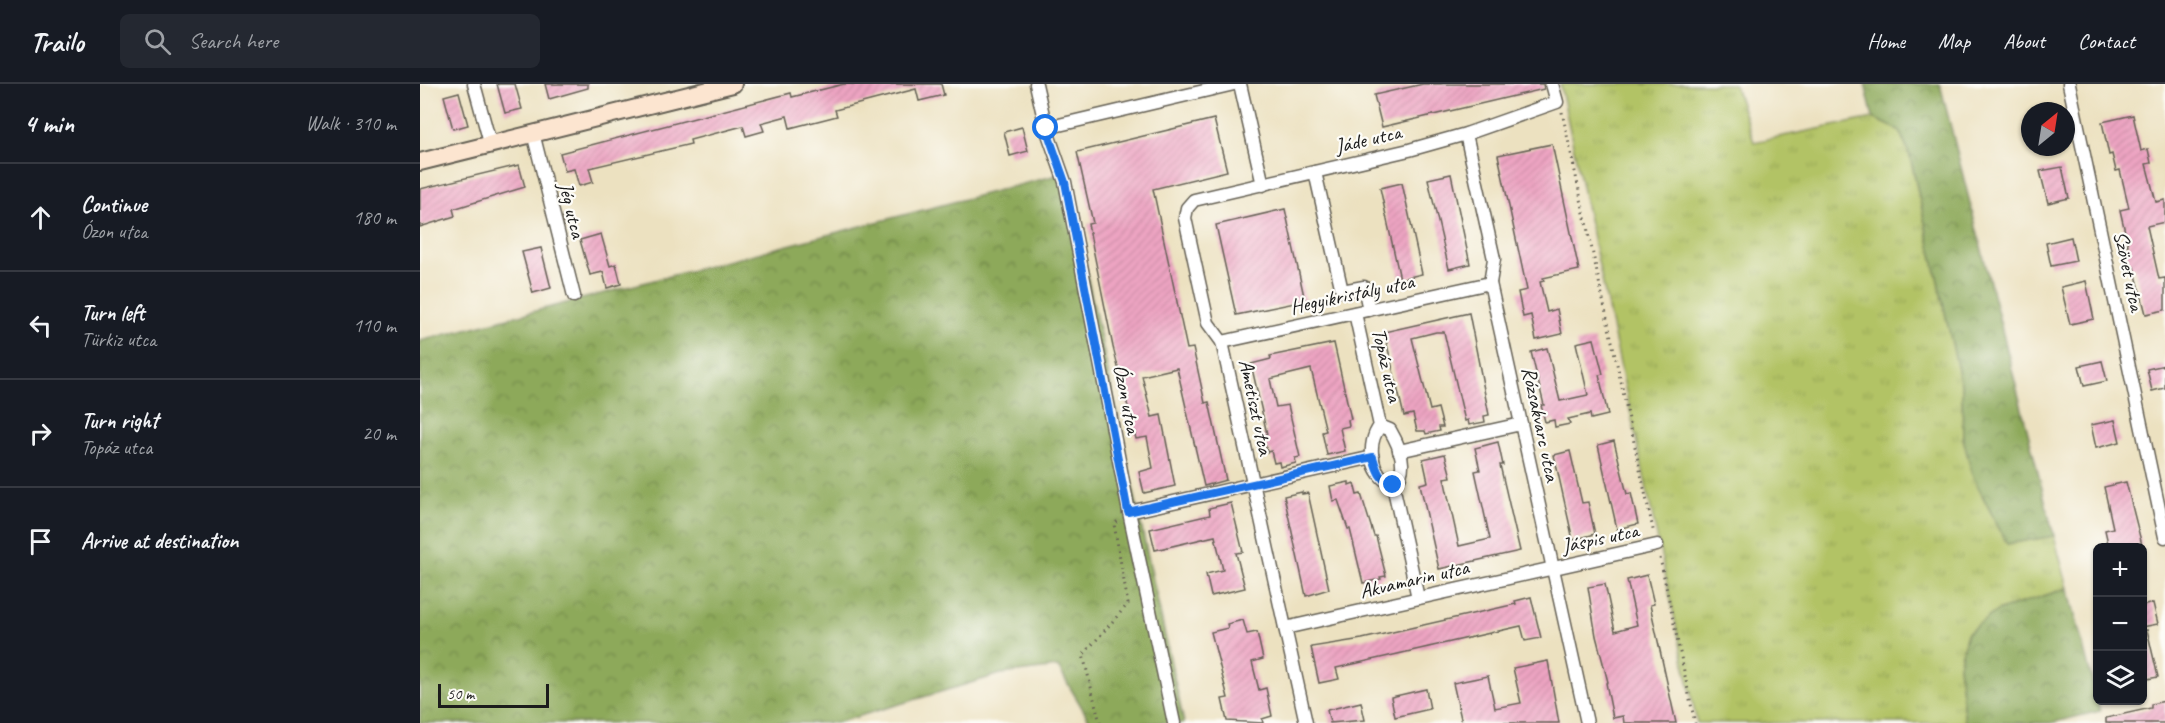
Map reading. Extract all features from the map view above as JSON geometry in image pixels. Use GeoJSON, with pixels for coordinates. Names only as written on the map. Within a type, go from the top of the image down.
{"type":"FeatureCollection","features":[{"type":"Feature","properties":{"kind":"street"},"geometry":{"type":"LineString","coordinates":[[474,84],[490,143]]}},
{"type":"Feature","properties":{"kind":"street"},"geometry":{"type":"LineString","coordinates":[[420,162],[691,89],[733,84]]}},
{"type":"Feature","properties":{"kind":"street","name":"Ózon utca"},"geometry":{"type":"LineString","coordinates":[[1036,84],[1046,128],[1065,182],[1128,512],[1174,723]]}},
{"type":"Feature","properties":{"kind":"street"},"geometry":{"type":"LineString","coordinates":[[1046,128],[1234,84]]}},
{"type":"Feature","properties":{"kind":"street"},"geometry":{"type":"LineString","coordinates":[[1240,84],[1263,185]]}},
{"type":"Feature","properties":{"kind":"street"},"geometry":{"type":"LineString","coordinates":[[1552,84],[1557,102]]}},
{"type":"Feature","properties":{"kind":"street","name":"Szövet utca"},"geometry":{"type":"LineString","coordinates":[[2069,84],[2165,537]]}},
{"type":"Feature","properties":{"kind":"street","name":"Jáde utca"},"geometry":{"type":"LineString","coordinates":[[1187,208],[1194,200],[1466,134],[1557,102]]}},
{"type":"Feature","properties":{"kind":"street","name":"Jég utca"},"geometry":{"type":"LineString","coordinates":[[533,133],[574,296]]}},
{"type":"Feature","properties":{"kind":"street","name":"Rózsakvarc utca"},"geometry":{"type":"LineString","coordinates":[[1466,134],[1494,259],[1490,283],[1587,723]]}},
{"type":"Feature","properties":{"kind":"street"},"geometry":{"type":"LineString","coordinates":[[1315,172],[1342,291],[1364,287],[1369,310]]}},
{"type":"Feature","properties":{"kind":"street","name":"Ametiszt utca"},"geometry":{"type":"LineString","coordinates":[[1187,208],[1185,218],[1208,323],[1222,342],[1306,723]]}},
{"type":"Feature","properties":{"kind":"street","name":"Hegyikristály utca"},"geometry":{"type":"LineString","coordinates":[[1222,342],[1490,283]]}},
{"type":"Feature","properties":{"kind":"street","name":"Topáz utca"},"geometry":{"type":"LineString","coordinates":[[1355,313],[1380,426],[1371,445],[1373,457]]}},
{"type":"Feature","properties":{"kind":"street"},"geometry":{"type":"LineString","coordinates":[[1393,485],[1400,478],[1403,468],[1400,451],[1521,424]]}},
{"type":"Feature","properties":{"kind":"street","name":"Topáz utca"},"geometry":{"type":"LineString","coordinates":[[1380,426],[1390,430],[1400,451]]}},
{"type":"Feature","properties":{"kind":"street"},"geometry":{"type":"LineString","coordinates":[[1128,512],[1373,457],[1377,473],[1383,481],[1393,485]]}},
{"type":"Feature","properties":{"kind":"street"},"geometry":{"type":"LineString","coordinates":[[1393,485],[1418,598]]}},
{"type":"Feature","properties":{"kind":"street","name":"Jáspis utca"},"geometry":{"type":"LineString","coordinates":[[1552,568],[1657,545]]}},
{"type":"Feature","properties":{"kind":"street","name":"Akvamarin utca"},"geometry":{"type":"LineString","coordinates":[[1284,628],[1552,568]]}},
{"type":"Feature","properties":{"kind":"path"},"geometry":{"type":"LineString","coordinates":[[1557,102],[1565,118],[1695,723]]}},
{"type":"Feature","properties":{"kind":"path"},"geometry":{"type":"LineString","coordinates":[[1100,723],[1083,655],[1128,604],[1114,524],[1128,512]]}},
{"type":"Feature","properties":{"kind":"green space"},"geometry":{"type":"Polygon","coordinates":[[[1560,84],[1734,84],[1754,142],[1873,118],[1899,130],[1910,156],[1962,388],[1963,438],[1973,477],[2007,544],[2054,536],[2068,588],[1997,611],[1959,665],[1965,723],[1697,723],[1560,84]]]}},
{"type":"Feature","properties":{"kind":"green space"},"geometry":{"type":"Polygon","coordinates":[[[1865,84],[1940,84],[2054,536],[2007,544],[1973,477],[1963,438],[1962,388],[1910,156],[1899,130],[1873,118],[1865,84]]]}},
{"type":"Feature","properties":{"kind":"green space"},"geometry":{"type":"Polygon","coordinates":[[[1065,173],[1184,723],[1091,723],[1058,667],[1001,674],[836,723],[420,723],[420,341],[1065,173]]]}},
{"type":"Feature","properties":{"kind":"green space"},"geometry":{"type":"Polygon","coordinates":[[[2068,588],[2093,684],[2093,705],[2098,705],[2100,711],[2051,723],[1965,723],[1959,665],[1967,633],[1997,611],[2068,588]]]}},
{"type":"Feature","properties":{"kind":"building"},"geometry":{"type":"Polygon","coordinates":[[[497,84],[515,84],[522,109],[505,113],[497,84]]]}},
{"type":"Feature","properties":{"kind":"building"},"geometry":{"type":"Polygon","coordinates":[[[545,84],[588,84],[588,88],[549,99],[545,84]]]}},
{"type":"Feature","properties":{"kind":"building"},"geometry":{"type":"Polygon","coordinates":[[[844,84],[941,84],[944,95],[919,101],[916,89],[835,110],[837,116],[790,128],[787,116],[761,123],[764,131],[746,136],[743,126],[690,140],[691,144],[589,168],[593,182],[579,186],[574,169],[565,171],[560,153],[791,93],[792,97],[844,84]]]}},
{"type":"Feature","properties":{"kind":"building"},"geometry":{"type":"Polygon","coordinates":[[[1423,84],[1543,84],[1544,89],[1382,127],[1374,95],[1423,84]]]}},
{"type":"Feature","properties":{"kind":"building"},"geometry":{"type":"Polygon","coordinates":[[[459,92],[468,125],[453,129],[444,96],[459,92]]]}},
{"type":"Feature","properties":{"kind":"building"},"geometry":{"type":"Polygon","coordinates":[[[2133,115],[2141,151],[2148,149],[2151,163],[2146,164],[2156,202],[2165,200],[2165,222],[2147,226],[2159,279],[2165,278],[2165,310],[2146,314],[2134,267],[2129,268],[2124,246],[2128,245],[2120,210],[2129,208],[2120,170],[2116,171],[2112,154],[2109,155],[2102,122],[2133,115]]]}},
{"type":"Feature","properties":{"kind":"building"},"geometry":{"type":"Polygon","coordinates":[[[1214,119],[1227,171],[1153,189],[1187,349],[1193,348],[1205,403],[1209,402],[1226,480],[1204,486],[1177,368],[1142,376],[1152,417],[1161,415],[1175,486],[1144,493],[1139,472],[1153,468],[1147,437],[1136,439],[1113,347],[1088,224],[1093,223],[1077,152],[1214,119]]]}},
{"type":"Feature","properties":{"kind":"building"},"geometry":{"type":"Polygon","coordinates":[[[1022,127],[1028,151],[1010,156],[1004,132],[1022,127]]]}},
{"type":"Feature","properties":{"kind":"building"},"geometry":{"type":"Polygon","coordinates":[[[1552,144],[1579,270],[1543,278],[1544,281],[1540,282],[1547,312],[1557,309],[1562,334],[1536,340],[1531,315],[1523,317],[1518,292],[1527,290],[1498,155],[1552,144]]]}},
{"type":"Feature","properties":{"kind":"building"},"geometry":{"type":"Polygon","coordinates":[[[519,165],[525,187],[453,209],[455,216],[420,227],[420,189],[519,165]]]}},
{"type":"Feature","properties":{"kind":"building"},"geometry":{"type":"Polygon","coordinates":[[[2062,167],[2069,198],[2048,203],[2040,171],[2062,167]]]}},
{"type":"Feature","properties":{"kind":"building"},"geometry":{"type":"Polygon","coordinates":[[[1451,174],[1470,264],[1449,269],[1428,179],[1451,174]]]}},
{"type":"Feature","properties":{"kind":"building"},"geometry":{"type":"Polygon","coordinates":[[[1402,183],[1422,274],[1400,279],[1380,188],[1402,183]]]}},
{"type":"Feature","properties":{"kind":"building"},"geometry":{"type":"Polygon","coordinates":[[[1285,209],[1305,301],[1236,315],[1216,225],[1285,209]]]}},
{"type":"Feature","properties":{"kind":"building"},"geometry":{"type":"Polygon","coordinates":[[[601,234],[610,266],[616,264],[621,284],[607,288],[603,272],[590,275],[580,240],[601,234]]]}},
{"type":"Feature","properties":{"kind":"building"},"geometry":{"type":"Polygon","coordinates":[[[2071,237],[2076,261],[2051,266],[2046,243],[2071,237]]]}},
{"type":"Feature","properties":{"kind":"building"},"geometry":{"type":"Polygon","coordinates":[[[541,248],[551,288],[533,293],[522,252],[541,248]]]}},
{"type":"Feature","properties":{"kind":"building"},"geometry":{"type":"Polygon","coordinates":[[[2086,281],[2094,319],[2070,324],[2061,287],[2086,281]]]}},
{"type":"Feature","properties":{"kind":"building"},"geometry":{"type":"Polygon","coordinates":[[[1469,313],[1489,415],[1484,416],[1485,422],[1469,425],[1468,420],[1465,421],[1444,332],[1436,332],[1412,338],[1430,410],[1438,408],[1443,427],[1439,427],[1440,431],[1426,434],[1425,431],[1417,431],[1413,414],[1404,416],[1384,332],[1469,313]]]}},
{"type":"Feature","properties":{"kind":"building"},"geometry":{"type":"Polygon","coordinates":[[[1594,339],[1603,374],[1599,375],[1608,415],[1591,419],[1590,414],[1568,419],[1570,424],[1555,427],[1554,420],[1545,422],[1541,405],[1544,405],[1531,352],[1547,348],[1560,401],[1588,395],[1576,343],[1594,339]]]}},
{"type":"Feature","properties":{"kind":"building"},"geometry":{"type":"Polygon","coordinates":[[[1334,343],[1351,419],[1348,420],[1349,426],[1340,428],[1345,451],[1327,455],[1322,432],[1326,431],[1311,369],[1270,379],[1276,407],[1288,405],[1300,457],[1295,458],[1296,463],[1280,467],[1279,462],[1274,463],[1271,451],[1267,452],[1263,435],[1267,434],[1251,364],[1271,359],[1270,356],[1334,343]]]}},
{"type":"Feature","properties":{"kind":"building"},"geometry":{"type":"Polygon","coordinates":[[[2102,361],[2107,381],[2084,386],[2079,366],[2102,361]]]}},
{"type":"Feature","properties":{"kind":"building"},"geometry":{"type":"Polygon","coordinates":[[[2165,365],[2165,388],[2152,391],[2147,369],[2165,365]]]}},
{"type":"Feature","properties":{"kind":"building"},"geometry":{"type":"Polygon","coordinates":[[[2115,420],[2120,442],[2096,448],[2091,425],[2115,420]]]}},
{"type":"Feature","properties":{"kind":"building"},"geometry":{"type":"Polygon","coordinates":[[[1614,441],[1627,494],[1631,493],[1638,524],[1617,529],[1598,445],[1614,441]]]}},
{"type":"Feature","properties":{"kind":"building"},"geometry":{"type":"Polygon","coordinates":[[[1498,442],[1503,465],[1500,465],[1520,551],[1439,569],[1420,484],[1428,482],[1423,459],[1445,454],[1451,477],[1444,478],[1459,546],[1490,539],[1475,471],[1480,470],[1475,448],[1498,442]]]}},
{"type":"Feature","properties":{"kind":"building"},"geometry":{"type":"Polygon","coordinates":[[[1570,451],[1582,503],[1588,502],[1595,534],[1573,540],[1554,455],[1570,451]]]}},
{"type":"Feature","properties":{"kind":"building"},"geometry":{"type":"Polygon","coordinates":[[[1349,482],[1349,485],[1354,483],[1357,495],[1361,494],[1374,536],[1376,536],[1386,576],[1380,577],[1381,579],[1363,583],[1350,529],[1348,529],[1338,500],[1333,501],[1330,486],[1349,482]]]}},
{"type":"Feature","properties":{"kind":"building"},"geometry":{"type":"Polygon","coordinates":[[[2126,482],[2141,543],[2108,543],[2105,530],[2113,528],[2104,487],[2126,482]]]}},
{"type":"Feature","properties":{"kind":"building"},"geometry":{"type":"Polygon","coordinates":[[[1302,492],[1302,494],[1308,493],[1329,589],[1306,596],[1284,496],[1302,492]]]}},
{"type":"Feature","properties":{"kind":"building"},"geometry":{"type":"Polygon","coordinates":[[[1231,503],[1243,552],[1236,553],[1245,588],[1211,596],[1206,574],[1223,570],[1215,536],[1155,550],[1150,529],[1210,515],[1209,508],[1231,503]]]}},
{"type":"Feature","properties":{"kind":"building"},"geometry":{"type":"Polygon","coordinates":[[[1647,575],[1654,604],[1650,605],[1676,723],[1624,723],[1623,716],[1613,718],[1606,683],[1608,682],[1596,636],[1588,587],[1605,584],[1615,631],[1637,625],[1627,580],[1647,575]]]}},
{"type":"Feature","properties":{"kind":"building"},"geometry":{"type":"Polygon","coordinates":[[[1531,597],[1541,638],[1525,641],[1521,626],[1336,668],[1339,679],[1319,683],[1311,647],[1362,639],[1516,604],[1515,601],[1531,597]]]}},
{"type":"Feature","properties":{"kind":"building"},"geometry":{"type":"Polygon","coordinates":[[[2153,603],[2158,624],[2147,626],[2147,605],[2153,603]]]}},
{"type":"Feature","properties":{"kind":"building"},"geometry":{"type":"Polygon","coordinates":[[[1243,620],[1247,634],[1257,632],[1263,659],[1252,662],[1259,690],[1266,688],[1272,716],[1262,719],[1263,723],[1227,721],[1222,699],[1228,698],[1211,632],[1228,628],[1227,624],[1243,620]]]}},
{"type":"Feature","properties":{"kind":"building"},"geometry":{"type":"Polygon","coordinates":[[[2147,630],[2158,677],[2147,679],[2147,630]]]}},
{"type":"Feature","properties":{"kind":"building"},"geometry":{"type":"Polygon","coordinates":[[[1548,661],[1559,723],[1462,723],[1453,683],[1488,676],[1495,708],[1521,703],[1513,668],[1548,661]]]}},
{"type":"Feature","properties":{"kind":"building"},"geometry":{"type":"Polygon","coordinates":[[[1426,689],[1430,709],[1395,717],[1391,697],[1426,689]]]}},
{"type":"Feature","properties":{"kind":"building"},"geometry":{"type":"Polygon","coordinates":[[[2165,701],[2165,723],[2106,723],[2106,718],[2151,708],[2151,704],[2165,701]]]}},
{"type":"Feature","properties":{"kind":"building"},"geometry":{"type":"Polygon","coordinates":[[[1361,702],[1365,720],[1330,723],[1327,710],[1361,702]]]}},
{"type":"Feature","properties":{"kind":"route"},"geometry":{"type":"LineString","coordinates":[[1046,128],[1065,182],[1128,512],[1373,457],[1377,473],[1383,481],[1393,485]]}}]}
